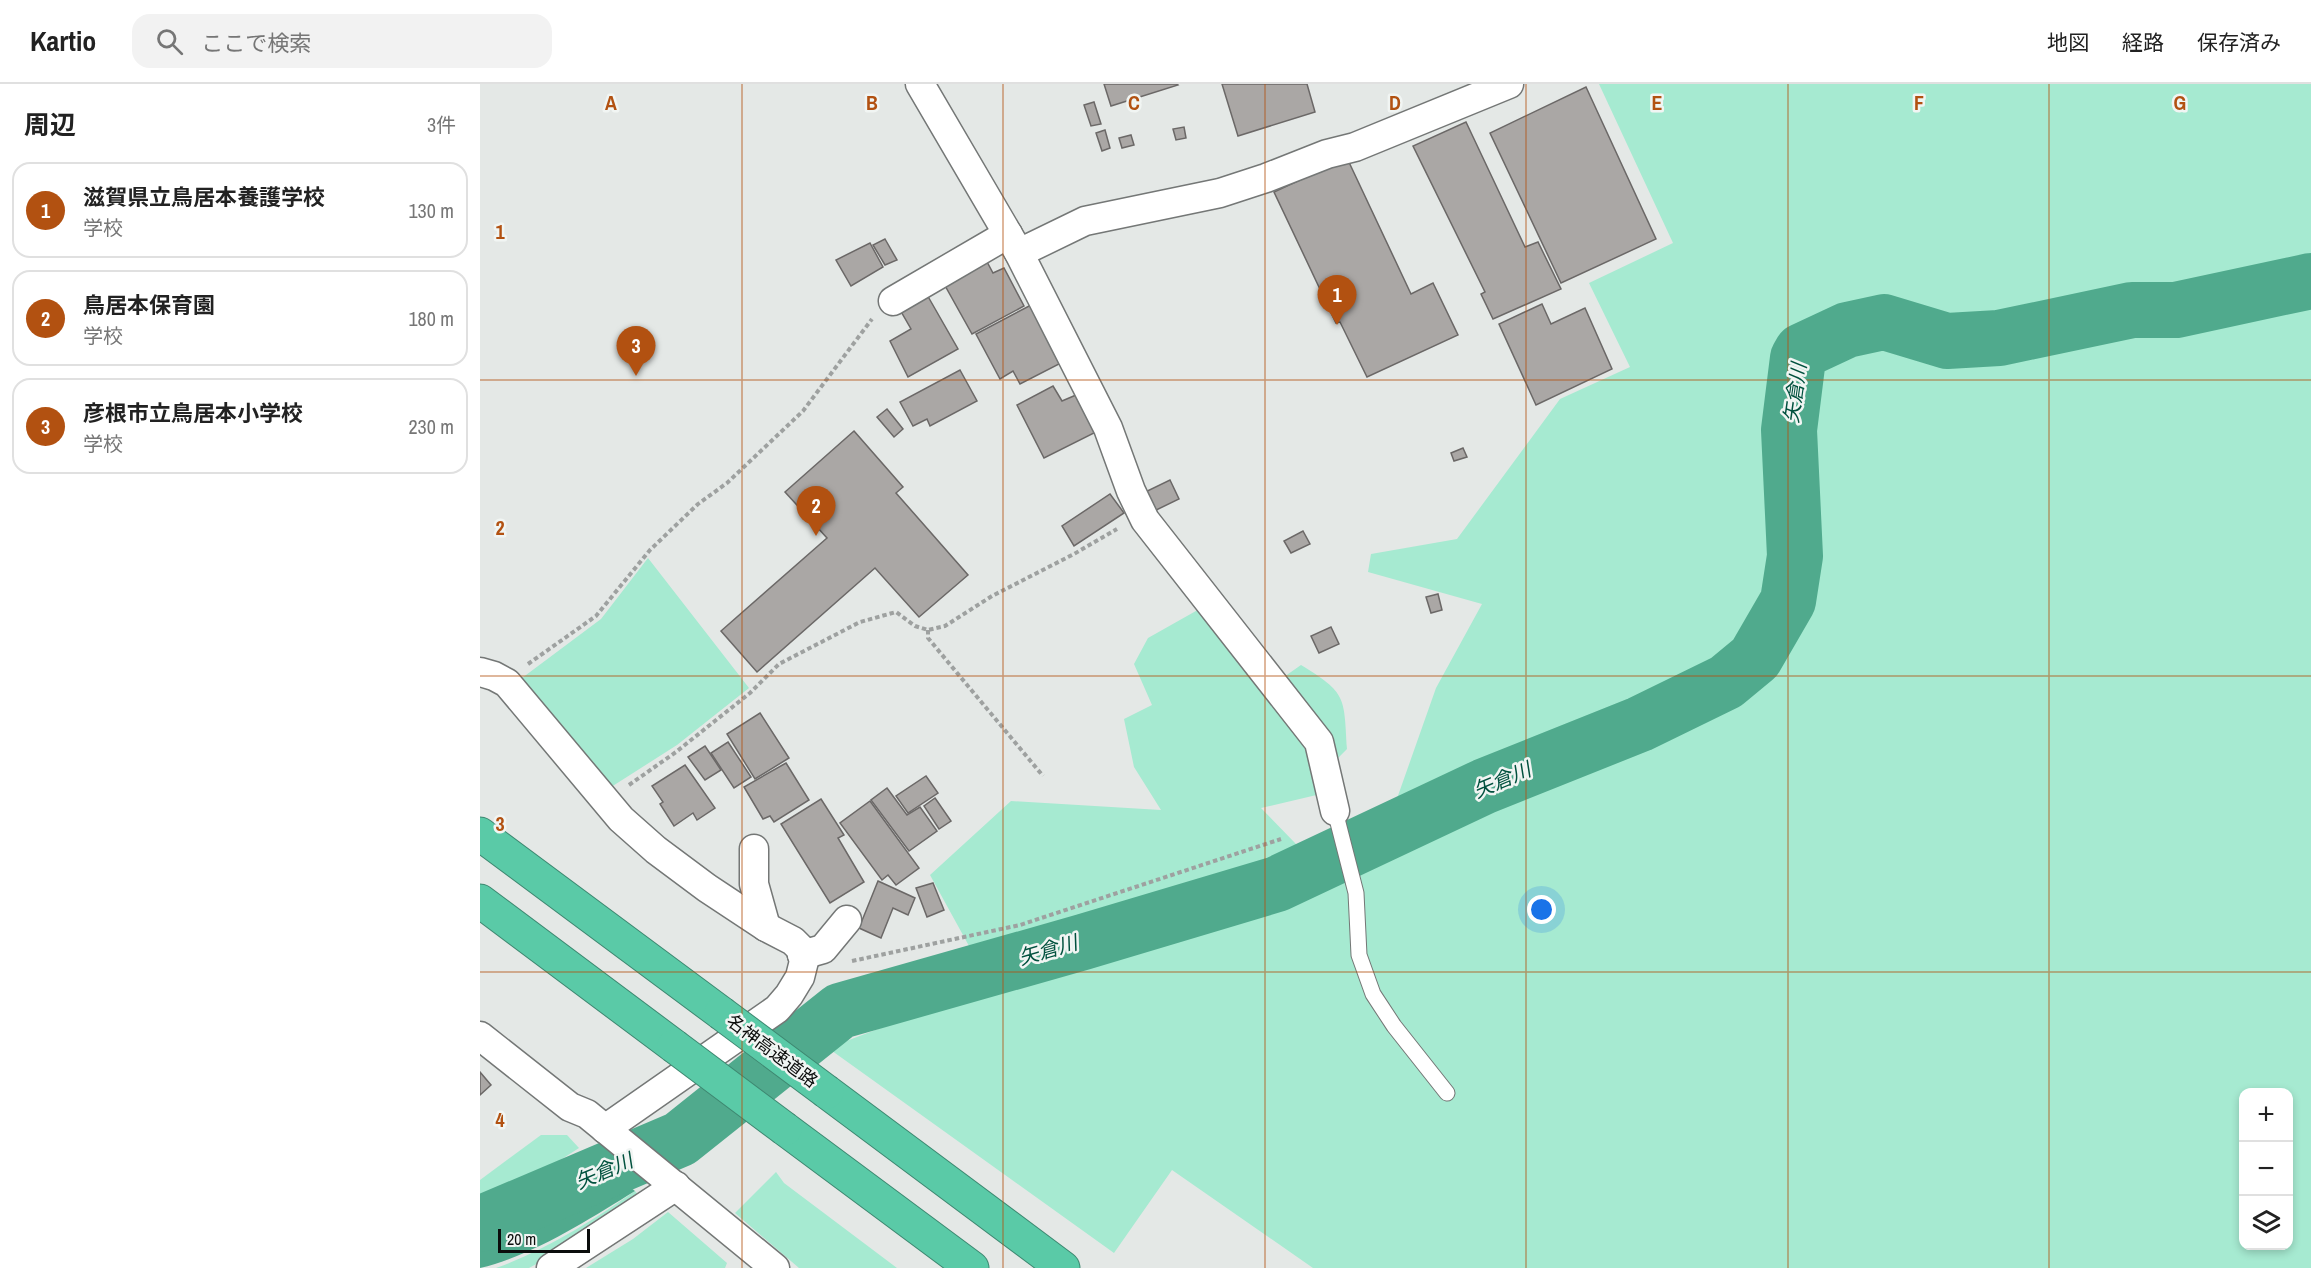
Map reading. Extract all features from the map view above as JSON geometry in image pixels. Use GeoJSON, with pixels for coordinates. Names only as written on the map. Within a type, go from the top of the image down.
{"type":"FeatureCollection","features":[{"type":"Feature","properties":{"kind":"highway","name":"名神高速道路"},"geometry":{"type":"LineString","coordinates":[[480,834],[1063,1268]]}},
{"type":"Feature","properties":{"kind":"highway"},"geometry":{"type":"LineString","coordinates":[[480,901],[972,1268]]}},
{"type":"Feature","properties":{"kind":"street"},"geometry":{"type":"LineString","coordinates":[[920,84],[1014,243],[1108,428],[1142,514],[1319,742],[1335,811]]}},
{"type":"Feature","properties":{"kind":"street"},"geometry":{"type":"LineString","coordinates":[[893,301],[1014,243],[1084,220],[1220,194],[1327,154],[1355,147],[1509,84]]}},
{"type":"Feature","properties":{"kind":"street"},"geometry":{"type":"LineString","coordinates":[[480,672],[507,682],[621,819],[656,850],[707,888],[766,927],[793,941],[800,948],[804,961],[800,977],[777,1009],[609,1132]]}},
{"type":"Feature","properties":{"kind":"street"},"geometry":{"type":"LineString","coordinates":[[754,849],[754,884],[766,927]]}},
{"type":"Feature","properties":{"kind":"street"},"geometry":{"type":"LineString","coordinates":[[802,955],[824,949],[847,920]]}},
{"type":"Feature","properties":{"kind":"street"},"geometry":{"type":"LineString","coordinates":[[480,1036],[570,1107],[587,1114],[670,1181],[762,1263]]}},
{"type":"Feature","properties":{"kind":"street"},"geometry":{"type":"LineString","coordinates":[[551,1268],[670,1181]]}},
{"type":"Feature","properties":{"kind":"lane"},"geometry":{"type":"LineString","coordinates":[[1335,811],[1356,893],[1359,955],[1373,994],[1394,1026],[1447,1093]]}},
{"type":"Feature","properties":{"kind":"path"},"geometry":{"type":"LineString","coordinates":[[507,682],[536,657],[596,616],[650,550],[698,504],[727,483],[803,411],[876,315],[893,301]]}},
{"type":"Feature","properties":{"kind":"path"},"geometry":{"type":"LineString","coordinates":[[606,801],[676,752],[750,693],[779,664],[860,622],[896,612],[915,626],[928,630],[945,626],[992,596],[1074,554],[1142,514]]}},
{"type":"Feature","properties":{"kind":"path"},"geometry":{"type":"LineString","coordinates":[[928,630],[928,638],[1043,776]]}},
{"type":"Feature","properties":{"kind":"path"},"geometry":{"type":"LineString","coordinates":[[848,962],[1020,925],[1281,839]]}},
{"type":"Feature","properties":{"kind":"shaded area"},"geometry":{"type":"Polygon","coordinates":[[[1599,84],[2311,84],[2311,1268],[1313,1268],[1172,1170],[1114,1253],[828,1048],[991,986],[930,875],[1011,801],[1161,810],[1134,767],[1124,719],[1152,705],[1134,664],[1148,638],[1203,607],[1304,732],[1325,793],[1261,808],[1328,877],[1376,858],[1436,688],[1482,604],[1368,572],[1371,554],[1457,539],[1560,399],[1630,367],[1589,283],[1673,243],[1599,84]]]}},
{"type":"Feature","properties":{"kind":"shaded area"},"geometry":{"type":"Polygon","coordinates":[[[648,558],[749,688],[677,745],[608,789],[518,681],[601,619],[648,558]]]}},
{"type":"Feature","properties":{"kind":"shaded area"},"geometry":{"type":"Polygon","coordinates":[[[1301,665],[1335,690],[1343,707],[1347,749],[1332,764],[1281,679],[1301,665]]]}},
{"type":"Feature","properties":{"kind":"shaded area"},"geometry":{"type":"Polygon","coordinates":[[[541,1135],[567,1135],[579,1148],[534,1177],[480,1206],[480,1180],[541,1135]]]}},
{"type":"Feature","properties":{"kind":"shaded area"},"geometry":{"type":"Polygon","coordinates":[[[776,1172],[784,1183],[897,1268],[799,1268],[735,1213],[776,1172]]]}},
{"type":"Feature","properties":{"kind":"shaded area"},"geometry":{"type":"Polygon","coordinates":[[[635,1191],[639,1196],[551,1256],[529,1268],[496,1268],[533,1253],[568,1234],[635,1191]]]}},
{"type":"Feature","properties":{"kind":"shaded area"},"geometry":{"type":"Polygon","coordinates":[[[668,1212],[727,1263],[725,1268],[586,1268],[633,1239],[668,1212]]]}},
{"type":"Feature","properties":{"kind":"water"},"geometry":{"type":"Polygon","coordinates":[[[586,1154],[635,1191],[580,1225],[540,1246],[480,1268],[480,1215],[586,1154]]]}},
{"type":"Feature","properties":{"kind":"building"},"geometry":{"type":"Polygon","coordinates":[[[1104,84],[1177,84],[1178,85],[1111,106],[1104,84]]]}},
{"type":"Feature","properties":{"kind":"building"},"geometry":{"type":"Polygon","coordinates":[[[1222,84],[1307,84],[1315,112],[1238,136],[1222,84]]]}},
{"type":"Feature","properties":{"kind":"building"},"geometry":{"type":"Polygon","coordinates":[[[1586,87],[1656,239],[1561,283],[1490,133],[1586,87]]]}},
{"type":"Feature","properties":{"kind":"building"},"geometry":{"type":"Polygon","coordinates":[[[1094,102],[1101,124],[1091,126],[1084,105],[1094,102]]]}},
{"type":"Feature","properties":{"kind":"building"},"geometry":{"type":"Polygon","coordinates":[[[1466,122],[1525,247],[1538,242],[1561,289],[1493,319],[1481,294],[1485,292],[1413,146],[1466,122]]]}},
{"type":"Feature","properties":{"kind":"building"},"geometry":{"type":"Polygon","coordinates":[[[1184,127],[1186,138],[1176,140],[1173,129],[1184,127]]]}},
{"type":"Feature","properties":{"kind":"building"},"geometry":{"type":"Polygon","coordinates":[[[1105,130],[1110,148],[1102,151],[1096,133],[1105,130]]]}},
{"type":"Feature","properties":{"kind":"building"},"geometry":{"type":"Polygon","coordinates":[[[1131,135],[1134,145],[1122,148],[1119,138],[1131,135]]]}},
{"type":"Feature","properties":{"kind":"building"},"geometry":{"type":"Polygon","coordinates":[[[1347,158],[1411,294],[1433,283],[1458,335],[1367,377],[1340,322],[1336,323],[1274,192],[1347,158]]]}},
{"type":"Feature","properties":{"kind":"building"},"geometry":{"type":"Polygon","coordinates":[[[885,239],[897,260],[885,265],[873,245],[885,239]]]}},
{"type":"Feature","properties":{"kind":"building"},"geometry":{"type":"Polygon","coordinates":[[[870,243],[883,267],[851,286],[836,260],[870,243]]]}},
{"type":"Feature","properties":{"kind":"building"},"geometry":{"type":"Polygon","coordinates":[[[985,258],[993,273],[1004,268],[1024,306],[972,334],[943,282],[985,258]]]}},
{"type":"Feature","properties":{"kind":"building"},"geometry":{"type":"Polygon","coordinates":[[[926,293],[958,349],[908,377],[890,341],[911,329],[899,308],[926,293]]]}},
{"type":"Feature","properties":{"kind":"building"},"geometry":{"type":"Polygon","coordinates":[[[1542,304],[1551,324],[1585,308],[1612,369],[1536,405],[1499,324],[1542,304]]]}},
{"type":"Feature","properties":{"kind":"building"},"geometry":{"type":"Polygon","coordinates":[[[1031,305],[1061,363],[1020,384],[1013,371],[1000,379],[976,334],[1031,305]]]}},
{"type":"Feature","properties":{"kind":"building"},"geometry":{"type":"Polygon","coordinates":[[[960,370],[977,401],[930,426],[927,419],[913,426],[900,402],[960,370]]]}},
{"type":"Feature","properties":{"kind":"building"},"geometry":{"type":"Polygon","coordinates":[[[1053,386],[1062,401],[1076,395],[1096,432],[1044,458],[1017,405],[1053,386]]]}},
{"type":"Feature","properties":{"kind":"building"},"geometry":{"type":"Polygon","coordinates":[[[887,409],[903,429],[894,437],[877,417],[887,409]]]}},
{"type":"Feature","properties":{"kind":"building"},"geometry":{"type":"Polygon","coordinates":[[[854,431],[903,487],[896,493],[968,575],[919,617],[875,568],[757,672],[721,631],[827,538],[785,492],[854,431]]]}},
{"type":"Feature","properties":{"kind":"building"},"geometry":{"type":"Polygon","coordinates":[[[1463,448],[1467,457],[1454,461],[1451,453],[1463,448]]]}},
{"type":"Feature","properties":{"kind":"building"},"geometry":{"type":"Polygon","coordinates":[[[1170,480],[1179,499],[1150,513],[1141,494],[1170,480]]]}},
{"type":"Feature","properties":{"kind":"building"},"geometry":{"type":"Polygon","coordinates":[[[1110,494],[1124,513],[1074,546],[1062,526],[1110,494]]]}},
{"type":"Feature","properties":{"kind":"building"},"geometry":{"type":"Polygon","coordinates":[[[1303,531],[1310,544],[1291,553],[1284,541],[1303,531]]]}},
{"type":"Feature","properties":{"kind":"building"},"geometry":{"type":"Polygon","coordinates":[[[1438,594],[1442,610],[1431,613],[1426,597],[1438,594]]]}},
{"type":"Feature","properties":{"kind":"building"},"geometry":{"type":"Polygon","coordinates":[[[1331,627],[1339,644],[1319,653],[1311,636],[1331,627]]]}},
{"type":"Feature","properties":{"kind":"building"},"geometry":{"type":"Polygon","coordinates":[[[760,713],[789,758],[755,779],[727,734],[760,713]]]}},
{"type":"Feature","properties":{"kind":"building"},"geometry":{"type":"Polygon","coordinates":[[[728,742],[751,777],[734,788],[711,753],[728,742]]]}},
{"type":"Feature","properties":{"kind":"building"},"geometry":{"type":"Polygon","coordinates":[[[705,746],[721,770],[705,780],[688,757],[705,746]]]}},
{"type":"Feature","properties":{"kind":"building"},"geometry":{"type":"Polygon","coordinates":[[[786,763],[809,800],[774,822],[770,816],[763,819],[744,787],[786,763]]]}},
{"type":"Feature","properties":{"kind":"building"},"geometry":{"type":"Polygon","coordinates":[[[685,765],[715,808],[697,820],[693,813],[674,826],[660,804],[663,802],[652,786],[685,765]]]}},
{"type":"Feature","properties":{"kind":"building"},"geometry":{"type":"Polygon","coordinates":[[[926,776],[938,793],[908,813],[896,796],[926,776]]]}},
{"type":"Feature","properties":{"kind":"building"},"geometry":{"type":"Polygon","coordinates":[[[887,788],[907,815],[920,807],[937,831],[909,851],[871,800],[887,788]]]}},
{"type":"Feature","properties":{"kind":"building"},"geometry":{"type":"Polygon","coordinates":[[[935,798],[951,821],[939,829],[924,806],[935,798]]]}},
{"type":"Feature","properties":{"kind":"building"},"geometry":{"type":"Polygon","coordinates":[[[821,799],[844,835],[838,838],[864,882],[830,903],[781,824],[821,799]]]}},
{"type":"Feature","properties":{"kind":"building"},"geometry":{"type":"Polygon","coordinates":[[[870,801],[919,868],[896,885],[888,875],[882,880],[840,823],[870,801]]]}},
{"type":"Feature","properties":{"kind":"building"},"geometry":{"type":"Polygon","coordinates":[[[878,881],[915,898],[908,915],[893,908],[881,938],[859,928],[878,881]]]}},
{"type":"Feature","properties":{"kind":"building"},"geometry":{"type":"Polygon","coordinates":[[[933,883],[944,910],[927,917],[916,888],[933,883]]]}},
{"type":"Feature","properties":{"kind":"building"},"geometry":{"type":"Polygon","coordinates":[[[480,1072],[491,1085],[480,1095],[480,1072]]]}},
{"type":"Feature","properties":{"kind":"waterway","name":"矢倉川"},"geometry":{"type":"LineString","coordinates":[[480,1224],[680,1139],[840,1011],[1277,884],[1485,786],[1640,724],[1726,682],[1755,658],[1788,601],[1795,556],[1789,430],[1798,358],[1802,351],[1847,330],[1884,322],[1947,341],[1999,338],[2132,310],[2176,310],[2311,281]]}},
{"type":"Feature","properties":{"kind":"place","name":"滋賀県立鳥居本養護学校"},"geometry":{"type":"Point","coordinates":[1337,325]}},
{"type":"Feature","properties":{"kind":"place","name":"彦根市立鳥居本小学校"},"geometry":{"type":"Point","coordinates":[636,376]}},
{"type":"Feature","properties":{"kind":"place","name":"鳥居本保育園"},"geometry":{"type":"Point","coordinates":[816,536]}}]}
